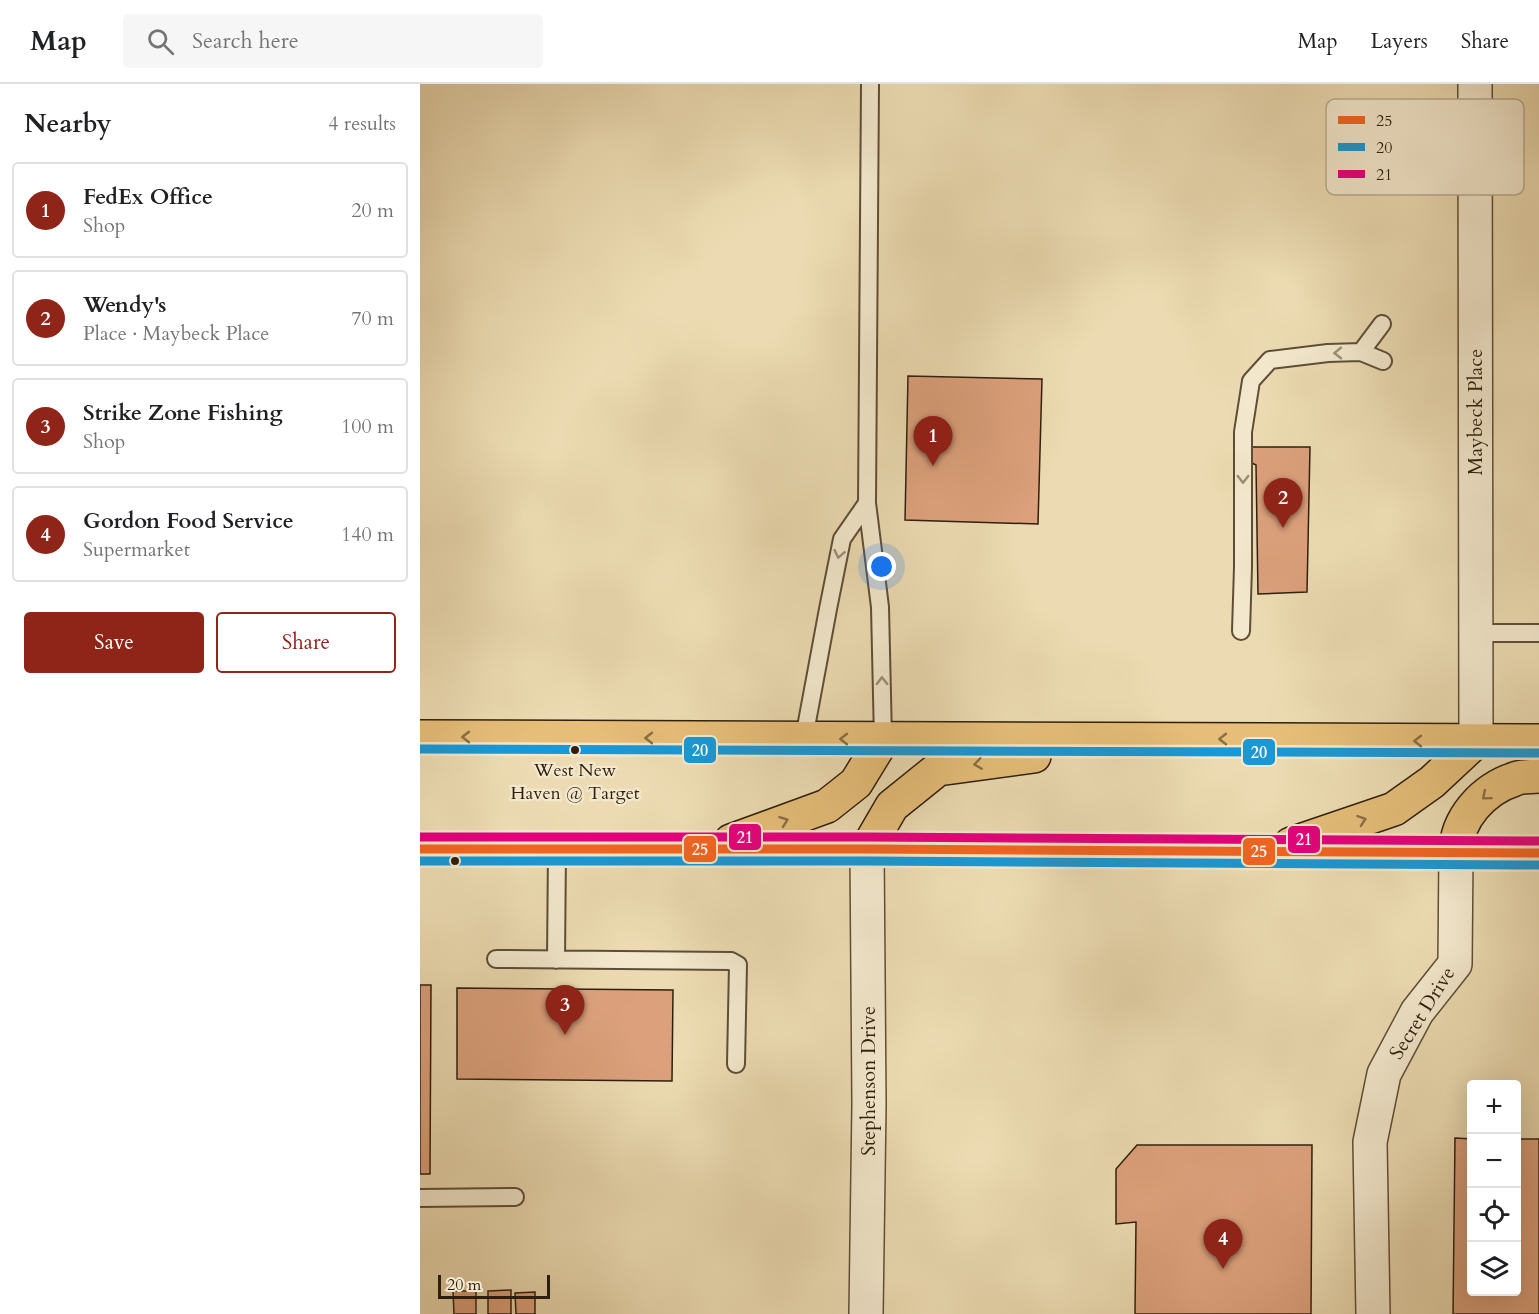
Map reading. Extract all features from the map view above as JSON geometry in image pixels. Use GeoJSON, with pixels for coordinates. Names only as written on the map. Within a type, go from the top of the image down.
{"type":"FeatureCollection","features":[{"type":"Feature","properties":{"kind":"main road"},"geometry":{"type":"LineString","coordinates":[[420,737],[1539,741]]}},
{"type":"Feature","properties":{"kind":"main road"},"geometry":{"type":"LineString","coordinates":[[710,849],[827,806],[856,783],[883,739]]}},
{"type":"Feature","properties":{"kind":"main road"},"geometry":{"type":"LineString","coordinates":[[867,849],[891,806],[938,769],[1161,739]]}},
{"type":"Feature","properties":{"kind":"main road"},"geometry":{"type":"LineString","coordinates":[[1267,852],[1394,809],[1432,782],[1476,741]]}},
{"type":"Feature","properties":{"kind":"main road"},"geometry":{"type":"LineString","coordinates":[[1456,852],[1456,843],[1463,823],[1473,807],[1485,795],[1517,778],[1539,776]]}},
{"type":"Feature","properties":{"kind":"main road"},"geometry":{"type":"LineString","coordinates":[[420,849],[1539,853]]}},
{"type":"Feature","properties":{"kind":"street","name":"Maybeck Place"},"geometry":{"type":"LineString","coordinates":[[1475,84],[1475,99]]}},
{"type":"Feature","properties":{"kind":"street","name":"Maybeck Place"},"geometry":{"type":"LineString","coordinates":[[1475,195],[1476,741]]}},
{"type":"Feature","properties":{"kind":"street","name":"Stephenson Drive"},"geometry":{"type":"LineString","coordinates":[[866,1314],[869,1104],[867,849]]}},
{"type":"Feature","properties":{"kind":"street","name":"Secret Drive"},"geometry":{"type":"LineString","coordinates":[[1373,1314],[1370,1142],[1384,1074],[1417,1012],[1455,964],[1456,852]]}},
{"type":"Feature","properties":{"kind":"lane"},"geometry":{"type":"LineString","coordinates":[[870,84],[867,503],[880,607],[883,739]]}},
{"type":"Feature","properties":{"kind":"lane"},"geometry":{"type":"LineString","coordinates":[[1361,352],[1382,324]]}},
{"type":"Feature","properties":{"kind":"lane"},"geometry":{"type":"LineString","coordinates":[[1241,631],[1243,432],[1251,381],[1270,360],[1328,353],[1361,352],[1383,361]]}},
{"type":"Feature","properties":{"kind":"lane"},"geometry":{"type":"LineString","coordinates":[[804,738],[842,539],[867,503]]}},
{"type":"Feature","properties":{"kind":"lane"},"geometry":{"type":"LineString","coordinates":[[1476,633],[1539,633]]}},
{"type":"Feature","properties":{"kind":"lane"},"geometry":{"type":"LineString","coordinates":[[556,960],[557,849]]}},
{"type":"Feature","properties":{"kind":"lane"},"geometry":{"type":"LineString","coordinates":[[496,959],[731,961],[738,965],[736,1064]]}},
{"type":"Feature","properties":{"kind":"lane"},"geometry":{"type":"LineString","coordinates":[[420,1197],[515,1197]]}},
{"type":"Feature","properties":{"kind":"building"},"geometry":{"type":"Polygon","coordinates":[[[908,376],[1042,379],[1038,524],[905,520],[908,376]]]}},
{"type":"Feature","properties":{"kind":"building"},"geometry":{"type":"Polygon","coordinates":[[[1250,447],[1310,447],[1307,592],[1258,594],[1256,465],[1248,461],[1250,447]]]}},
{"type":"Feature","properties":{"kind":"building"},"geometry":{"type":"Polygon","coordinates":[[[420,985],[431,985],[430,1174],[420,1174],[420,985]]]}},
{"type":"Feature","properties":{"kind":"building"},"geometry":{"type":"Polygon","coordinates":[[[457,988],[673,990],[672,1081],[457,1079],[457,988]]]}},
{"type":"Feature","properties":{"kind":"building"},"geometry":{"type":"Polygon","coordinates":[[[1455,1138],[1467,1139],[1467,1296],[1521,1296],[1521,1139],[1539,1139],[1539,1314],[1453,1314],[1455,1138]]]}},
{"type":"Feature","properties":{"kind":"building"},"geometry":{"type":"Polygon","coordinates":[[[1137,1145],[1312,1145],[1311,1314],[1135,1314],[1136,1222],[1116,1224],[1116,1169],[1137,1145]]]}},
{"type":"Feature","properties":{"kind":"building"},"geometry":{"type":"Polygon","coordinates":[[[511,1290],[511,1314],[488,1314],[488,1291],[511,1290]]]}},
{"type":"Feature","properties":{"kind":"building"},"geometry":{"type":"Polygon","coordinates":[[[453,1291],[476,1291],[476,1314],[454,1314],[453,1291]]]}},
{"type":"Feature","properties":{"kind":"building"},"geometry":{"type":"Polygon","coordinates":[[[535,1292],[535,1314],[516,1314],[515,1293],[535,1292]]]}},
{"type":"Feature","properties":{"kind":"transit line","name":"20"},"geometry":{"type":"LineString","coordinates":[[420,749],[1539,753]]}},
{"type":"Feature","properties":{"kind":"transit line","name":"21"},"geometry":{"type":"LineString","coordinates":[[420,837],[1539,841]]}},
{"type":"Feature","properties":{"kind":"transit line","name":"25"},"geometry":{"type":"LineString","coordinates":[[420,849],[1539,853]]}},
{"type":"Feature","properties":{"kind":"transit line","name":"20"},"geometry":{"type":"LineString","coordinates":[[420,861],[1539,865]]}},
{"type":"Feature","properties":{"kind":"place","name":"FedEx Office"},"geometry":{"type":"Point","coordinates":[933,466]}},
{"type":"Feature","properties":{"kind":"place","name":"Wendy's"},"geometry":{"type":"Point","coordinates":[1283,528]}},
{"type":"Feature","properties":{"kind":"place","name":"West New Haven @ Target"},"geometry":{"type":"Point","coordinates":[575,750]}},
{"type":"Feature","properties":{"kind":"place","name":"Strike Zone Fishing"},"geometry":{"type":"Point","coordinates":[565,1035]}},
{"type":"Feature","properties":{"kind":"place","name":"Gordon Food Service"},"geometry":{"type":"Point","coordinates":[1223,1269]}}]}
